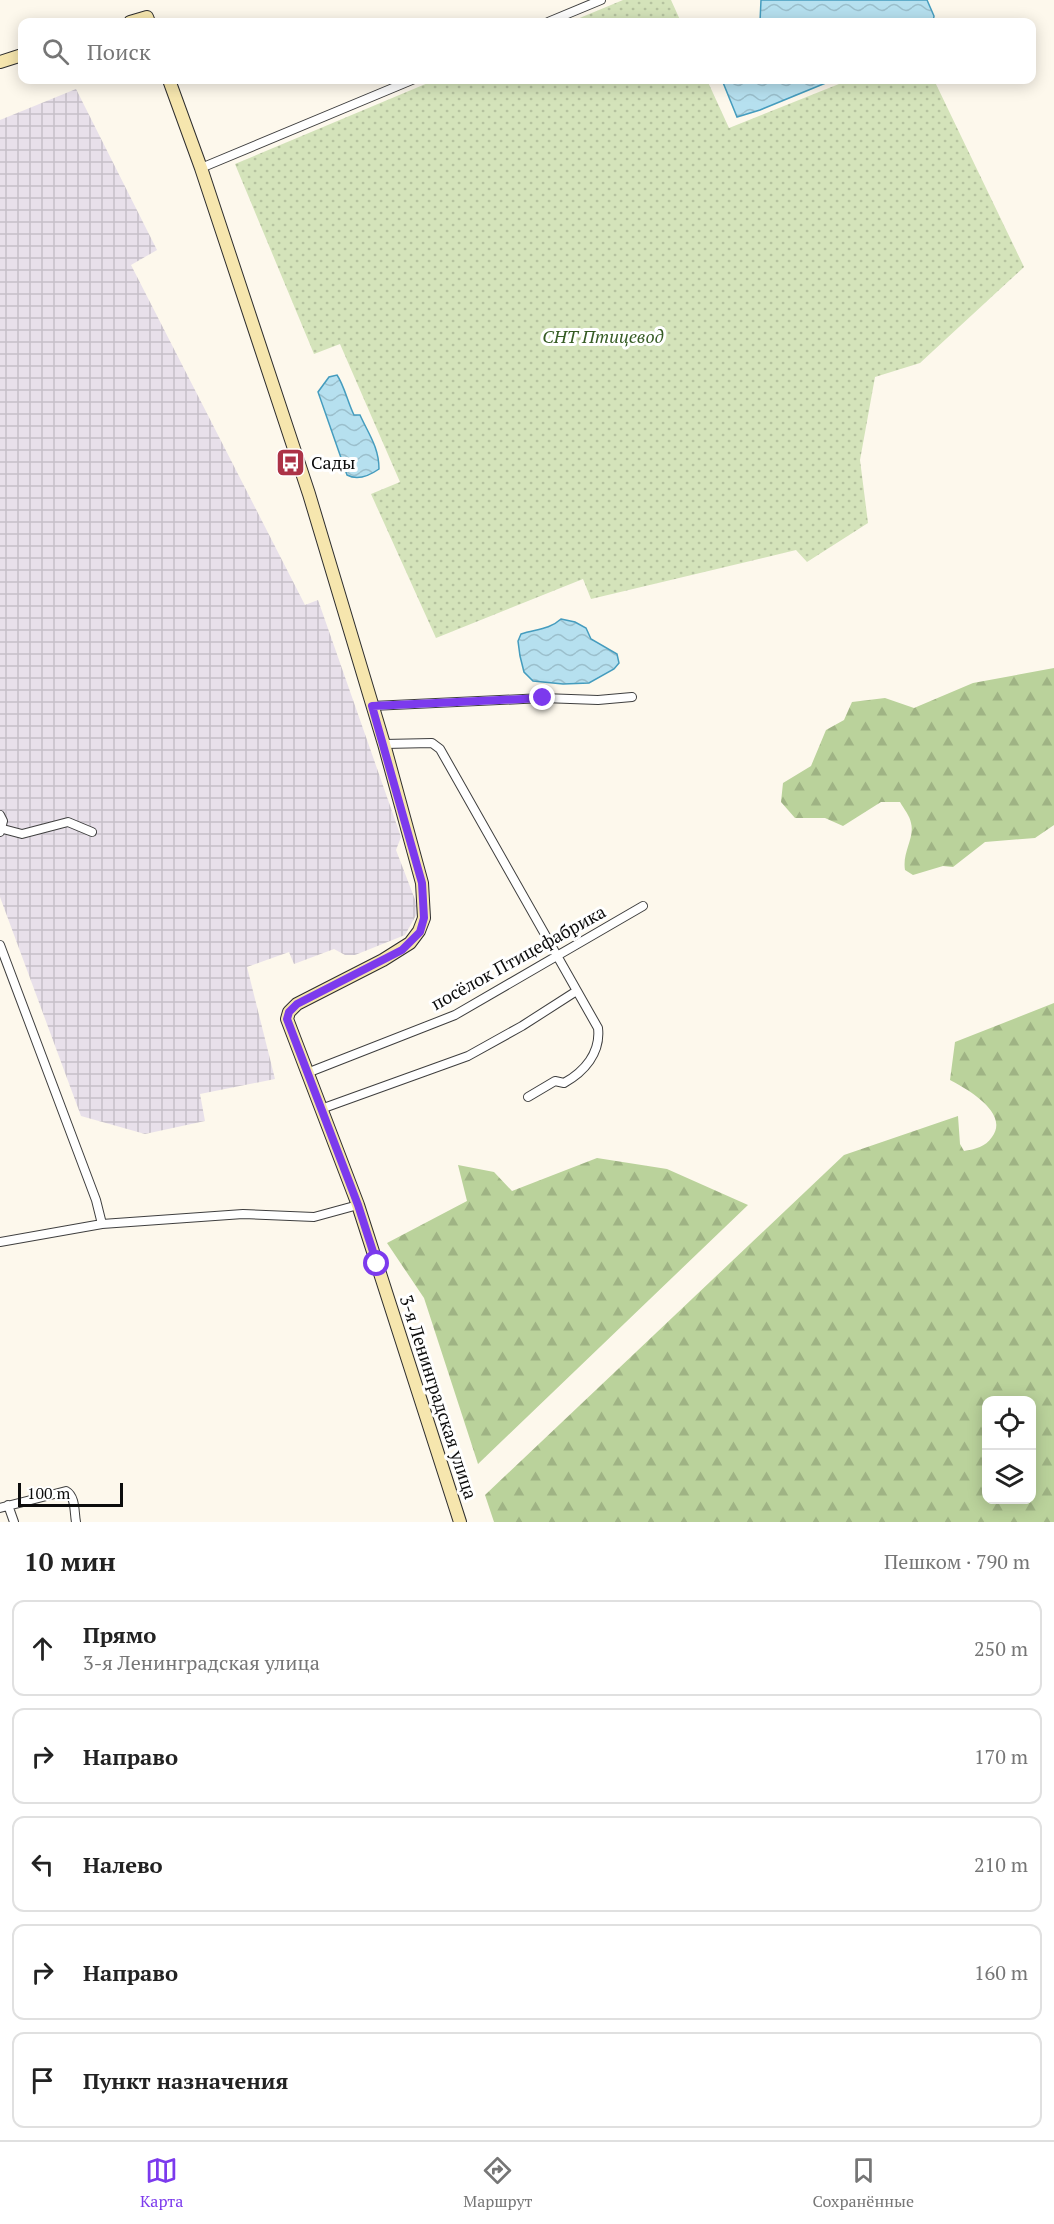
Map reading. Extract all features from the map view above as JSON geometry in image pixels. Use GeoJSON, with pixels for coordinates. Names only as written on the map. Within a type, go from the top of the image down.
{"type":"FeatureCollection","features":[{"type":"Feature","properties":{"kind":"street"},"geometry":{"type":"LineString","coordinates":[[558,18],[602,0]]}},
{"type":"Feature","properties":{"kind":"street"},"geometry":{"type":"LineString","coordinates":[[0,62],[18,56]]}},
{"type":"Feature","properties":{"kind":"street"},"geometry":{"type":"LineString","coordinates":[[170,84],[201,168],[309,494],[384,744],[432,743],[440,749],[558,956],[575,992],[598,1029],[599,1038],[591,1060],[573,1078],[564,1083],[555,1081],[528,1097]]}},
{"type":"Feature","properties":{"kind":"street"},"geometry":{"type":"LineString","coordinates":[[201,168],[402,84]]}},
{"type":"Feature","properties":{"kind":"street"},"geometry":{"type":"LineString","coordinates":[[372,706],[543,698],[598,700],[632,697]]}},
{"type":"Feature","properties":{"kind":"street","name":"3-я Ленинградская улица"},"geometry":{"type":"LineString","coordinates":[[384,744],[422,883],[424,918],[420,932],[402,950],[297,1004],[289,1012],[287,1019],[358,1205],[460,1522]]}},
{"type":"Feature","properties":{"kind":"street"},"geometry":{"type":"LineString","coordinates":[[0,815],[3,821],[1,831],[22,834],[68,822],[92,832]]}},
{"type":"Feature","properties":{"kind":"street","name":"посёлок Птицефабрика"},"geometry":{"type":"LineString","coordinates":[[307,1073],[455,1015],[643,906]]}},
{"type":"Feature","properties":{"kind":"street"},"geometry":{"type":"LineString","coordinates":[[0,945],[96,1200],[102,1224]]}},
{"type":"Feature","properties":{"kind":"street"},"geometry":{"type":"LineString","coordinates":[[321,1108],[468,1056],[522,1026],[575,992]]}},
{"type":"Feature","properties":{"kind":"street"},"geometry":{"type":"LineString","coordinates":[[0,1242],[102,1224],[243,1214],[314,1217],[358,1205]]}},
{"type":"Feature","properties":{"kind":"street"},"geometry":{"type":"LineString","coordinates":[[14,1522],[4,1507],[57,1491],[66,1491],[71,1494],[76,1522]]}},
{"type":"Feature","properties":{"kind":"shaded area"},"geometry":{"type":"Polygon","coordinates":[[[76,89],[157,250],[131,265],[305,605],[318,600],[401,837],[396,850],[419,910],[405,935],[355,955],[345,955],[334,949],[294,964],[289,952],[247,967],[275,1079],[200,1094],[205,1121],[145,1134],[81,1116],[0,897],[0,120],[76,89]]]}},
{"type":"Feature","properties":{"kind":"green space"},"geometry":{"type":"Polygon","coordinates":[[[623,0],[671,0],[679,18],[580,18],[623,0]]]}},
{"type":"Feature","properties":{"kind":"green space","name":"СНТ Птицевод"},"geometry":{"type":"Polygon","coordinates":[[[425,84],[709,84],[729,128],[839,84],[936,84],[1024,267],[920,363],[875,377],[860,460],[868,523],[807,562],[796,550],[591,599],[583,579],[436,638],[371,494],[400,482],[340,344],[314,354],[235,164],[425,84]]]}},
{"type":"Feature","properties":{"kind":"green space"},"geometry":{"type":"Polygon","coordinates":[[[1054,668],[1054,825],[1035,838],[985,842],[953,867],[943,866],[913,875],[905,870],[911,823],[900,802],[881,802],[843,826],[825,818],[795,818],[781,802],[783,783],[811,766],[826,730],[844,720],[852,702],[885,698],[914,708],[973,683],[1054,668]]]}},
{"type":"Feature","properties":{"kind":"green space"},"geometry":{"type":"Polygon","coordinates":[[[1054,1003],[1054,1522],[494,1522],[485,1495],[844,1155],[958,1116],[960,1144],[964,1151],[986,1143],[996,1128],[991,1111],[976,1096],[950,1080],[955,1042],[1054,1003]]]}},
{"type":"Feature","properties":{"kind":"green space"},"geometry":{"type":"Polygon","coordinates":[[[597,1158],[667,1169],[748,1205],[478,1464],[424,1298],[387,1243],[467,1201],[458,1165],[494,1172],[512,1191],[597,1158]]]}},
{"type":"Feature","properties":{"kind":"water"},"geometry":{"type":"Polygon","coordinates":[[[761,0],[927,0],[934,16],[934,18],[760,18],[761,0]]]}},
{"type":"Feature","properties":{"kind":"water"},"geometry":{"type":"Polygon","coordinates":[[[724,84],[823,84],[760,110],[737,117],[724,84]]]}},
{"type":"Feature","properties":{"kind":"water"},"geometry":{"type":"Polygon","coordinates":[[[337,375],[354,415],[360,415],[379,461],[379,469],[363,477],[355,478],[347,475],[318,392],[329,377],[337,375]]]}},
{"type":"Feature","properties":{"kind":"water"},"geometry":{"type":"Polygon","coordinates":[[[561,619],[575,622],[586,628],[591,639],[617,654],[619,663],[614,669],[589,683],[563,684],[533,681],[524,672],[518,641],[521,634],[547,627],[561,619]]]}},
{"type":"Feature","properties":{"kind":"place","name":"Сады"},"geometry":{"type":"Point","coordinates":[290,462]}},
{"type":"Feature","properties":{"kind":"route"},"geometry":{"type":"LineString","coordinates":[[377,1264],[358,1205],[287,1019],[289,1012],[297,1004],[402,950],[420,932],[424,918],[425,903],[422,883],[372,706],[543,698]]}}]}
